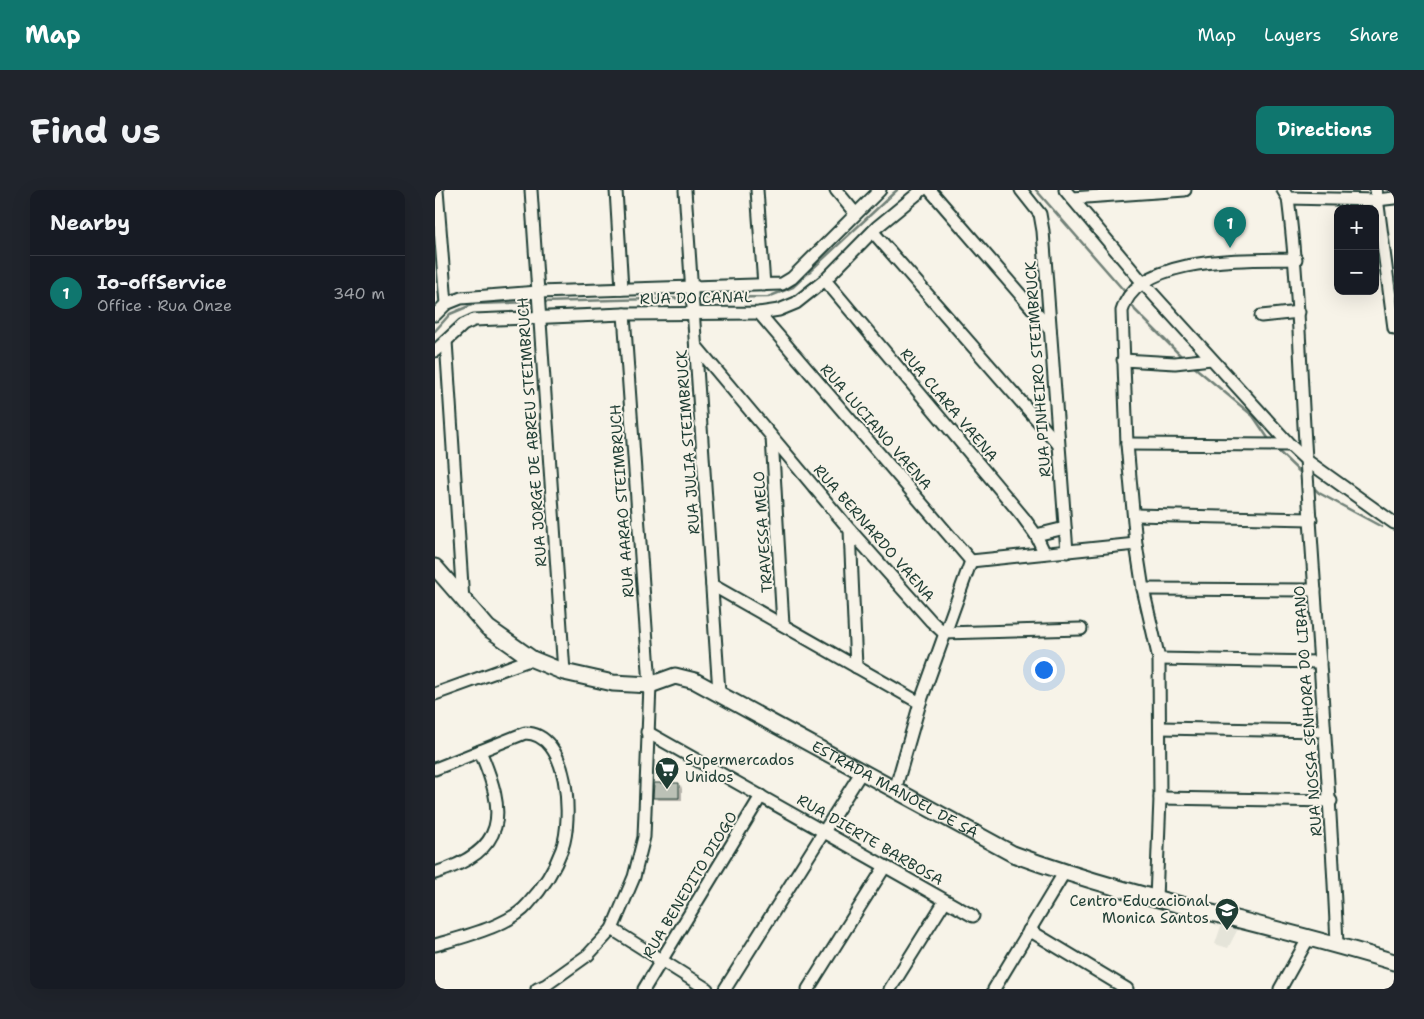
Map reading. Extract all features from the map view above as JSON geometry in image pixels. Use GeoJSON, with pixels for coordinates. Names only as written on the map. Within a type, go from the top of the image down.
{"type":"FeatureCollection","features":[{"type":"Feature","properties":{"kind":"main road","name":"ESTRADA MANOEL DE SÁ"},"geometry":{"type":"LineString","coordinates":[[435,567],[488,628],[532,659],[564,672],[613,683],[650,685],[675,676],[695,681],[719,692],[1013,854],[1064,873],[1157,899],[1337,944],[1394,962]]}},
{"type":"Feature","properties":{"kind":"street"},"geometry":{"type":"LineString","coordinates":[[437,190],[438,242],[446,304]]}},
{"type":"Feature","properties":{"kind":"street","name":"RUA JORGE DE ABREU STEIMBRUCH"},"geometry":{"type":"LineString","coordinates":[[531,190],[564,672]]}},
{"type":"Feature","properties":{"kind":"street"},"geometry":{"type":"LineString","coordinates":[[616,190],[623,289]]}},
{"type":"Feature","properties":{"kind":"street","name":"RUA JULIA STEIMBRUCK"},"geometry":{"type":"LineString","coordinates":[[685,190],[719,692]]}},
{"type":"Feature","properties":{"kind":"street"},"geometry":{"type":"LineString","coordinates":[[757,190],[764,285]]}},
{"type":"Feature","properties":{"kind":"street"},"geometry":{"type":"LineString","coordinates":[[836,190],[855,213]]}},
{"type":"Feature","properties":{"kind":"street","name":"RUA DO CANAL"},"geometry":{"type":"LineString","coordinates":[[435,315],[446,304],[461,298],[623,289],[782,284],[792,278],[880,190]]}},
{"type":"Feature","properties":{"kind":"street","name":"RUA DO CANAL"},"geometry":{"type":"LineString","coordinates":[[435,351],[463,325],[474,320],[693,310],[759,313],[779,310],[797,302],[825,280],[873,232],[922,190]]}},
{"type":"Feature","properties":{"kind":"street"},"geometry":{"type":"LineString","coordinates":[[930,190],[1050,329]]}},
{"type":"Feature","properties":{"kind":"street","name":"RUA PINHEIRO STEIMBRUCK"},"geometry":{"type":"LineString","coordinates":[[1021,190],[1040,214],[1067,552]]}},
{"type":"Feature","properties":{"kind":"street"},"geometry":{"type":"LineString","coordinates":[[1068,194],[1185,190]]}},
{"type":"Feature","properties":{"kind":"street"},"geometry":{"type":"LineString","coordinates":[[1285,193],[1376,195],[1394,198]]}},
{"type":"Feature","properties":{"kind":"street","name":"RUA NOSSA SENHORA DO LIBANO"},"geometry":{"type":"LineString","coordinates":[[1285,193],[1296,259],[1306,460],[1324,731],[1331,802],[1337,944]]}},
{"type":"Feature","properties":{"kind":"street"},"geometry":{"type":"LineString","coordinates":[[1068,194],[1141,285],[1211,360],[1285,445],[1394,523]]}},
{"type":"Feature","properties":{"kind":"street"},"geometry":{"type":"LineString","coordinates":[[1376,195],[1394,328]]}},
{"type":"Feature","properties":{"kind":"street"},"geometry":{"type":"LineString","coordinates":[[873,232],[1058,444]]}},
{"type":"Feature","properties":{"kind":"street"},"geometry":{"type":"LineString","coordinates":[[1157,899],[1160,798],[1159,660],[1143,589],[1136,544],[1127,444],[1123,360],[1124,303],[1141,285],[1189,264],[1296,259]]}},
{"type":"Feature","properties":{"kind":"street","name":"RUA CLARA VAENA"},"geometry":{"type":"LineString","coordinates":[[825,280],[1036,535],[1044,552]]}},
{"type":"Feature","properties":{"kind":"street"},"geometry":{"type":"LineString","coordinates":[[1261,316],[1299,312]]}},
{"type":"Feature","properties":{"kind":"street","name":"RUA LUCIANO VAENA"},"geometry":{"type":"LineString","coordinates":[[759,313],[971,561]]}},
{"type":"Feature","properties":{"kind":"street","name":"RUA AARAO STEIMBRUCH"},"geometry":{"type":"LineString","coordinates":[[537,989],[588,955],[611,930],[634,877],[644,837],[650,685],[624,314]]}},
{"type":"Feature","properties":{"kind":"street"},"geometry":{"type":"LineString","coordinates":[[446,341],[463,601]]}},
{"type":"Feature","properties":{"kind":"street","name":"RUA BERNARDO VAENA"},"geometry":{"type":"LineString","coordinates":[[697,346],[850,530],[931,621],[944,633]]}},
{"type":"Feature","properties":{"kind":"street"},"geometry":{"type":"LineString","coordinates":[[1123,360],[1175,363],[1196,363],[1211,360]]}},
{"type":"Feature","properties":{"kind":"street","name":"TRAVESSA MELO"},"geometry":{"type":"LineString","coordinates":[[772,437],[783,625]]}},
{"type":"Feature","properties":{"kind":"street"},"geometry":{"type":"LineString","coordinates":[[1127,444],[1285,445]]}},
{"type":"Feature","properties":{"kind":"street"},"geometry":{"type":"LineString","coordinates":[[1134,515],[1311,519]]}},
{"type":"Feature","properties":{"kind":"street"},"geometry":{"type":"LineString","coordinates":[[1036,535],[1065,528]]}},
{"type":"Feature","properties":{"kind":"street"},"geometry":{"type":"LineString","coordinates":[[850,530],[856,667]]}},
{"type":"Feature","properties":{"kind":"street"},"geometry":{"type":"LineString","coordinates":[[895,790],[920,703],[971,561],[1136,544]]}},
{"type":"Feature","properties":{"kind":"street"},"geometry":{"type":"LineString","coordinates":[[712,585],[920,703]]}},
{"type":"Feature","properties":{"kind":"street"},"geometry":{"type":"LineString","coordinates":[[1143,589],[1315,590]]}},
{"type":"Feature","properties":{"kind":"street"},"geometry":{"type":"LineString","coordinates":[[944,633],[1081,629]]}},
{"type":"Feature","properties":{"kind":"street"},"geometry":{"type":"LineString","coordinates":[[435,694],[532,659]]}},
{"type":"Feature","properties":{"kind":"street"},"geometry":{"type":"LineString","coordinates":[[1159,660],[1320,662]]}},
{"type":"Feature","properties":{"kind":"street"},"geometry":{"type":"LineString","coordinates":[[1160,728],[1324,731]]}},
{"type":"Feature","properties":{"kind":"street","name":"RUA DIERTE BARBOSA"},"geometry":{"type":"LineString","coordinates":[[647,732],[824,831],[884,868],[973,916]]}},
{"type":"Feature","properties":{"kind":"street"},"geometry":{"type":"LineString","coordinates":[[435,769],[525,733],[535,733],[545,738],[556,755],[566,790],[567,828],[562,849],[548,877],[528,905],[515,916],[489,928],[435,945]]}},
{"type":"Feature","properties":{"kind":"street"},"geometry":{"type":"LineString","coordinates":[[435,873],[455,867],[473,857],[488,843],[495,825],[498,805],[494,784],[480,751]]}},
{"type":"Feature","properties":{"kind":"street"},"geometry":{"type":"LineString","coordinates":[[725,989],[861,770]]}},
{"type":"Feature","properties":{"kind":"street","name":"RUA BENEDITO DIOGO"},"geometry":{"type":"LineString","coordinates":[[643,989],[662,961],[761,796]]}},
{"type":"Feature","properties":{"kind":"street"},"geometry":{"type":"LineString","coordinates":[[1160,798],[1331,802]]}},
{"type":"Feature","properties":{"kind":"street"},"geometry":{"type":"LineString","coordinates":[[808,989],[884,868]]}},
{"type":"Feature","properties":{"kind":"street"},"geometry":{"type":"LineString","coordinates":[[994,989],[1064,873]]}},
{"type":"Feature","properties":{"kind":"street"},"geometry":{"type":"LineString","coordinates":[[890,989],[945,901]]}},
{"type":"Feature","properties":{"kind":"street"},"geometry":{"type":"LineString","coordinates":[[611,930],[707,989]]}},
{"type":"Feature","properties":{"kind":"street"},"geometry":{"type":"LineString","coordinates":[[1029,930],[1109,984],[1127,989]]}},
{"type":"Feature","properties":{"kind":"street"},"geometry":{"type":"LineString","coordinates":[[1280,989],[1309,937]]}},
{"type":"Feature","properties":{"kind":"shaded area","name":"Centro Educacional Monica Santos"},"geometry":{"type":"Polygon","coordinates":[[[1218,918],[1241,923],[1228,948],[1215,944],[1221,926],[1215,925],[1218,918]]]}},
{"type":"Feature","properties":{"kind":"building","name":"Supermercados Unidos"},"geometry":{"type":"Polygon","coordinates":[[[654,783],[679,783],[679,798],[653,798],[654,783]]]}},
{"type":"Feature","properties":{"kind":"waterway"},"geometry":{"type":"LineString","coordinates":[[697,298],[768,297],[793,287],[897,190]]}},
{"type":"Feature","properties":{"kind":"waterway"},"geometry":{"type":"LineString","coordinates":[[1036,190],[1126,293]]}},
{"type":"Feature","properties":{"kind":"waterway"},"geometry":{"type":"LineString","coordinates":[[542,302],[689,298]]}},
{"type":"Feature","properties":{"kind":"waterway"},"geometry":{"type":"LineString","coordinates":[[435,331],[450,314],[474,304],[536,302]]}},
{"type":"Feature","properties":{"kind":"waterway"},"geometry":{"type":"LineString","coordinates":[[1131,303],[1135,310],[1184,359]]}},
{"type":"Feature","properties":{"kind":"waterway"},"geometry":{"type":"LineString","coordinates":[[1192,365],[1253,416],[1270,441]]}},
{"type":"Feature","properties":{"kind":"waterway"},"geometry":{"type":"LineString","coordinates":[[1276,449],[1303,475]]}},
{"type":"Feature","properties":{"kind":"waterway"},"geometry":{"type":"LineString","coordinates":[[1313,487],[1319,493],[1382,527]]}},
{"type":"Feature","properties":{"kind":"place","name":"Io-offService"},"geometry":{"type":"Point","coordinates":[1230,248]}},
{"type":"Feature","properties":{"kind":"place","name":"Supermercados Unidos"},"geometry":{"type":"Point","coordinates":[667,790]}},
{"type":"Feature","properties":{"kind":"place","name":"Centro Educacional Monica Santos"},"geometry":{"type":"Point","coordinates":[1227,931]}}]}
